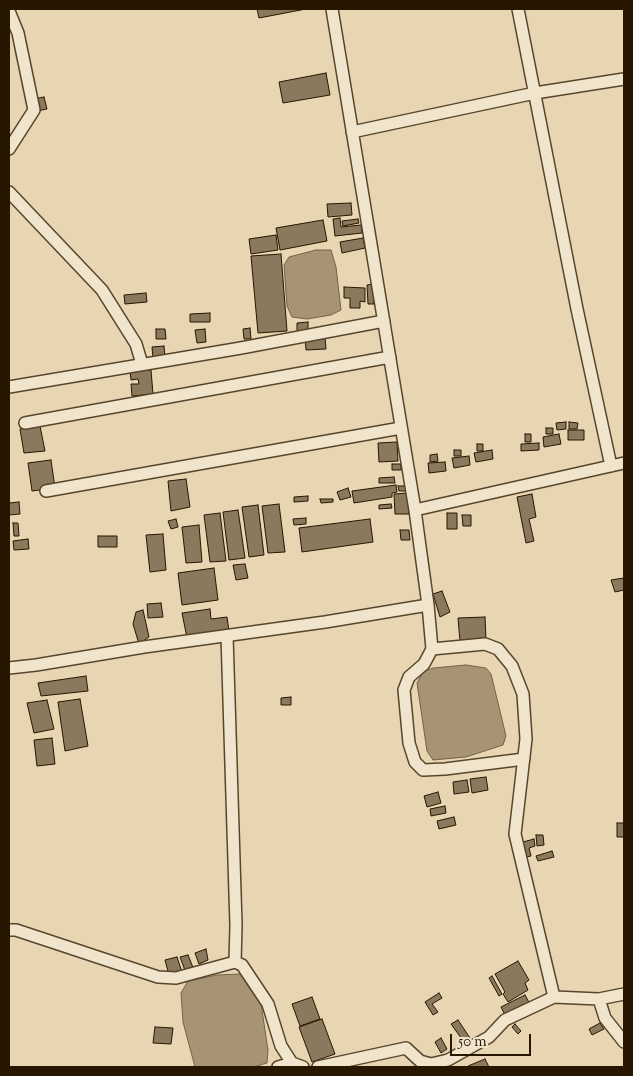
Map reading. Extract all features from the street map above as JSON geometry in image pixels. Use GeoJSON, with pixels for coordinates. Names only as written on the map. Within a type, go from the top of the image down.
{"type":"FeatureCollection","features":[{"type":"Feature","properties":{"kind":"street"},"geometry":{"type":"LineString","coordinates":[[332,9],[415,510],[428,605],[432,649],[424,664],[409,678],[404,690],[408,743],[415,762],[423,770],[524,759]]}},
{"type":"Feature","properties":{"kind":"street"},"geometry":{"type":"LineString","coordinates":[[518,9],[577,309],[611,466]]}},
{"type":"Feature","properties":{"kind":"street"},"geometry":{"type":"LineString","coordinates":[[9,11],[18,33],[34,110],[9,149]]}},
{"type":"Feature","properties":{"kind":"street"},"geometry":{"type":"LineString","coordinates":[[352,132],[535,93],[624,79]]}},
{"type":"Feature","properties":{"kind":"street"},"geometry":{"type":"LineString","coordinates":[[9,192],[102,290],[136,344],[142,364]]}},
{"type":"Feature","properties":{"kind":"street"},"geometry":{"type":"LineString","coordinates":[[9,388],[384,321]]}},
{"type":"Feature","properties":{"kind":"street"},"geometry":{"type":"LineString","coordinates":[[25,423],[390,358]]}},
{"type":"Feature","properties":{"kind":"street"},"geometry":{"type":"LineString","coordinates":[[46,492],[401,428]]}},
{"type":"Feature","properties":{"kind":"street"},"geometry":{"type":"LineString","coordinates":[[415,510],[624,463]]}},
{"type":"Feature","properties":{"kind":"street"},"geometry":{"type":"LineString","coordinates":[[9,668],[326,622],[428,605]]}},
{"type":"Feature","properties":{"kind":"street"},"geometry":{"type":"LineString","coordinates":[[227,636],[236,925],[235,962]]}},
{"type":"Feature","properties":{"kind":"street"},"geometry":{"type":"LineString","coordinates":[[432,649],[485,644],[498,649],[512,666],[522,694],[526,739],[515,834],[554,997]]}},
{"type":"Feature","properties":{"kind":"street"},"geometry":{"type":"LineString","coordinates":[[9,930],[16,930],[158,977],[176,978],[235,962],[242,965],[248,971],[268,1004],[281,1046],[297,1065]]}},
{"type":"Feature","properties":{"kind":"street"},"geometry":{"type":"LineString","coordinates":[[318,1067],[406,1048],[420,1061],[431,1064],[448,1060],[489,1037],[506,1020],[554,997],[600,999],[624,994]]}},
{"type":"Feature","properties":{"kind":"street"},"geometry":{"type":"LineString","coordinates":[[600,999],[605,1018],[624,1042]]}},
{"type":"Feature","properties":{"kind":"street"},"geometry":{"type":"LineString","coordinates":[[278,1067],[297,1065]]}},
{"type":"Feature","properties":{"kind":"shaded area"},"geometry":{"type":"Polygon","coordinates":[[[316,250],[331,250],[336,267],[341,310],[331,315],[307,319],[292,317],[287,306],[284,265],[289,257],[316,250]]]}},
{"type":"Feature","properties":{"kind":"shaded area"},"geometry":{"type":"Polygon","coordinates":[[[466,665],[486,668],[491,674],[506,736],[503,745],[466,757],[433,760],[427,751],[417,683],[423,672],[433,668],[466,665]]]}},
{"type":"Feature","properties":{"kind":"shaded area"},"geometry":{"type":"Polygon","coordinates":[[[240,974],[253,985],[260,997],[268,1050],[267,1063],[253,1067],[195,1067],[183,1022],[181,993],[188,981],[217,975],[240,974]]]}},
{"type":"Feature","properties":{"kind":"building"},"geometry":{"type":"Polygon","coordinates":[[[257,9],[306,9],[259,18],[257,9]]]}},
{"type":"Feature","properties":{"kind":"building"},"geometry":{"type":"Polygon","coordinates":[[[326,73],[330,95],[283,103],[279,82],[326,73]]]}},
{"type":"Feature","properties":{"kind":"building"},"geometry":{"type":"Polygon","coordinates":[[[44,97],[47,109],[37,111],[34,99],[44,97]]]}},
{"type":"Feature","properties":{"kind":"building"},"geometry":{"type":"Polygon","coordinates":[[[351,203],[352,215],[328,217],[327,204],[351,203]]]}},
{"type":"Feature","properties":{"kind":"building"},"geometry":{"type":"Polygon","coordinates":[[[340,218],[341,227],[361,225],[362,233],[335,236],[333,219],[340,218]]]}},
{"type":"Feature","properties":{"kind":"building"},"geometry":{"type":"Polygon","coordinates":[[[358,219],[359,223],[343,226],[342,221],[358,219]]]}},
{"type":"Feature","properties":{"kind":"building"},"geometry":{"type":"Polygon","coordinates":[[[323,220],[327,241],[280,250],[276,228],[323,220]]]}},
{"type":"Feature","properties":{"kind":"building"},"geometry":{"type":"Polygon","coordinates":[[[276,235],[278,250],[251,254],[249,239],[276,235]]]}},
{"type":"Feature","properties":{"kind":"building"},"geometry":{"type":"Polygon","coordinates":[[[363,238],[365,248],[342,253],[340,242],[363,238]]]}},
{"type":"Feature","properties":{"kind":"building"},"geometry":{"type":"Polygon","coordinates":[[[281,254],[287,331],[258,333],[251,256],[281,254]]]}},
{"type":"Feature","properties":{"kind":"building"},"geometry":{"type":"Polygon","coordinates":[[[373,284],[374,304],[368,304],[367,285],[373,284]]]}},
{"type":"Feature","properties":{"kind":"building"},"geometry":{"type":"Polygon","coordinates":[[[344,287],[365,288],[365,302],[360,301],[360,308],[350,308],[350,298],[344,298],[344,287]]]}},
{"type":"Feature","properties":{"kind":"building"},"geometry":{"type":"Polygon","coordinates":[[[146,293],[147,302],[125,304],[124,295],[146,293]]]}},
{"type":"Feature","properties":{"kind":"building"},"geometry":{"type":"Polygon","coordinates":[[[210,313],[210,322],[190,322],[190,314],[210,313]]]}},
{"type":"Feature","properties":{"kind":"building"},"geometry":{"type":"Polygon","coordinates":[[[308,322],[308,330],[297,331],[297,323],[308,322]]]}},
{"type":"Feature","properties":{"kind":"building"},"geometry":{"type":"Polygon","coordinates":[[[250,328],[251,339],[244,339],[243,329],[250,328]]]}},
{"type":"Feature","properties":{"kind":"building"},"geometry":{"type":"Polygon","coordinates":[[[156,329],[165,329],[166,339],[156,339],[156,329]]]}},
{"type":"Feature","properties":{"kind":"building"},"geometry":{"type":"Polygon","coordinates":[[[205,329],[206,342],[197,343],[195,330],[205,329]]]}},
{"type":"Feature","properties":{"kind":"building"},"geometry":{"type":"Polygon","coordinates":[[[325,337],[326,349],[306,350],[305,338],[325,337]]]}},
{"type":"Feature","properties":{"kind":"building"},"geometry":{"type":"Polygon","coordinates":[[[164,346],[165,357],[153,358],[152,347],[164,346]]]}},
{"type":"Feature","properties":{"kind":"building"},"geometry":{"type":"Polygon","coordinates":[[[151,370],[153,394],[132,396],[131,384],[139,384],[138,379],[131,380],[130,371],[151,370]]]}},
{"type":"Feature","properties":{"kind":"building"},"geometry":{"type":"Polygon","coordinates":[[[566,422],[566,429],[557,430],[556,423],[566,422]]]}},
{"type":"Feature","properties":{"kind":"building"},"geometry":{"type":"Polygon","coordinates":[[[569,422],[578,423],[577,429],[569,429],[569,422]]]}},
{"type":"Feature","properties":{"kind":"building"},"geometry":{"type":"Polygon","coordinates":[[[40,426],[45,451],[24,453],[20,429],[40,426]]]}},
{"type":"Feature","properties":{"kind":"building"},"geometry":{"type":"Polygon","coordinates":[[[546,428],[553,428],[553,434],[546,434],[546,428]]]}},
{"type":"Feature","properties":{"kind":"building"},"geometry":{"type":"Polygon","coordinates":[[[568,430],[584,430],[584,440],[568,440],[568,430]]]}},
{"type":"Feature","properties":{"kind":"building"},"geometry":{"type":"Polygon","coordinates":[[[525,434],[531,434],[531,442],[525,442],[525,434]]]}},
{"type":"Feature","properties":{"kind":"building"},"geometry":{"type":"Polygon","coordinates":[[[559,434],[561,444],[544,447],[543,437],[559,434]]]}},
{"type":"Feature","properties":{"kind":"building"},"geometry":{"type":"Polygon","coordinates":[[[397,442],[398,461],[379,462],[378,443],[397,442]]]}},
{"type":"Feature","properties":{"kind":"building"},"geometry":{"type":"Polygon","coordinates":[[[539,443],[539,450],[521,451],[521,444],[539,443]]]}},
{"type":"Feature","properties":{"kind":"building"},"geometry":{"type":"Polygon","coordinates":[[[477,444],[483,444],[483,451],[477,451],[477,444]]]}},
{"type":"Feature","properties":{"kind":"building"},"geometry":{"type":"Polygon","coordinates":[[[454,450],[461,450],[461,456],[454,456],[454,450]]]}},
{"type":"Feature","properties":{"kind":"building"},"geometry":{"type":"Polygon","coordinates":[[[492,450],[493,459],[476,462],[474,453],[492,450]]]}},
{"type":"Feature","properties":{"kind":"building"},"geometry":{"type":"Polygon","coordinates":[[[437,454],[438,461],[430,462],[430,455],[437,454]]]}},
{"type":"Feature","properties":{"kind":"building"},"geometry":{"type":"Polygon","coordinates":[[[469,456],[470,465],[454,468],[452,458],[469,456]]]}},
{"type":"Feature","properties":{"kind":"building"},"geometry":{"type":"Polygon","coordinates":[[[51,460],[55,488],[32,491],[28,463],[51,460]]]}},
{"type":"Feature","properties":{"kind":"building"},"geometry":{"type":"Polygon","coordinates":[[[445,462],[446,471],[429,473],[428,463],[445,462]]]}},
{"type":"Feature","properties":{"kind":"building"},"geometry":{"type":"Polygon","coordinates":[[[392,464],[401,464],[401,470],[392,470],[392,464]]]}},
{"type":"Feature","properties":{"kind":"building"},"geometry":{"type":"Polygon","coordinates":[[[394,477],[395,483],[379,483],[379,478],[394,477]]]}},
{"type":"Feature","properties":{"kind":"building"},"geometry":{"type":"Polygon","coordinates":[[[186,479],[190,507],[171,511],[168,481],[186,479]]]}},
{"type":"Feature","properties":{"kind":"building"},"geometry":{"type":"Polygon","coordinates":[[[396,485],[397,492],[392,493],[392,497],[354,503],[352,491],[396,485]]]}},
{"type":"Feature","properties":{"kind":"building"},"geometry":{"type":"Polygon","coordinates":[[[398,486],[405,486],[406,491],[399,491],[398,486]]]}},
{"type":"Feature","properties":{"kind":"building"},"geometry":{"type":"Polygon","coordinates":[[[348,488],[351,497],[340,500],[337,492],[348,488]]]}},
{"type":"Feature","properties":{"kind":"building"},"geometry":{"type":"Polygon","coordinates":[[[408,493],[409,514],[395,514],[394,494],[408,493]]]}},
{"type":"Feature","properties":{"kind":"building"},"geometry":{"type":"Polygon","coordinates":[[[532,494],[536,517],[529,519],[534,541],[526,543],[517,497],[532,494]]]}},
{"type":"Feature","properties":{"kind":"building"},"geometry":{"type":"Polygon","coordinates":[[[308,496],[308,501],[294,502],[294,497],[308,496]]]}},
{"type":"Feature","properties":{"kind":"building"},"geometry":{"type":"Polygon","coordinates":[[[320,499],[333,499],[333,502],[321,503],[320,499]]]}},
{"type":"Feature","properties":{"kind":"building"},"geometry":{"type":"Polygon","coordinates":[[[19,502],[20,514],[9,515],[9,503],[19,502]]]}},
{"type":"Feature","properties":{"kind":"building"},"geometry":{"type":"Polygon","coordinates":[[[279,504],[285,552],[268,553],[262,506],[279,504]]]}},
{"type":"Feature","properties":{"kind":"building"},"geometry":{"type":"Polygon","coordinates":[[[391,504],[392,508],[379,509],[379,505],[391,504]]]}},
{"type":"Feature","properties":{"kind":"building"},"geometry":{"type":"Polygon","coordinates":[[[258,505],[264,555],[249,557],[242,507],[258,505]]]}},
{"type":"Feature","properties":{"kind":"building"},"geometry":{"type":"Polygon","coordinates":[[[238,510],[245,558],[229,560],[223,512],[238,510]]]}},
{"type":"Feature","properties":{"kind":"building"},"geometry":{"type":"Polygon","coordinates":[[[220,513],[226,561],[210,562],[204,515],[220,513]]]}},
{"type":"Feature","properties":{"kind":"building"},"geometry":{"type":"Polygon","coordinates":[[[447,513],[457,513],[457,529],[447,529],[447,513]]]}},
{"type":"Feature","properties":{"kind":"building"},"geometry":{"type":"Polygon","coordinates":[[[462,515],[471,515],[471,526],[463,526],[462,515]]]}},
{"type":"Feature","properties":{"kind":"building"},"geometry":{"type":"Polygon","coordinates":[[[306,518],[306,524],[294,525],[293,519],[306,518]]]}},
{"type":"Feature","properties":{"kind":"building"},"geometry":{"type":"Polygon","coordinates":[[[176,519],[178,527],[171,529],[168,521],[176,519]]]}},
{"type":"Feature","properties":{"kind":"building"},"geometry":{"type":"Polygon","coordinates":[[[370,519],[373,542],[302,552],[299,528],[370,519]]]}},
{"type":"Feature","properties":{"kind":"building"},"geometry":{"type":"Polygon","coordinates":[[[13,523],[18,523],[19,536],[14,536],[13,523]]]}},
{"type":"Feature","properties":{"kind":"building"},"geometry":{"type":"Polygon","coordinates":[[[199,525],[202,562],[186,563],[182,527],[199,525]]]}},
{"type":"Feature","properties":{"kind":"building"},"geometry":{"type":"Polygon","coordinates":[[[400,530],[409,530],[410,540],[401,540],[400,530]]]}},
{"type":"Feature","properties":{"kind":"building"},"geometry":{"type":"Polygon","coordinates":[[[163,534],[166,570],[150,572],[146,535],[163,534]]]}},
{"type":"Feature","properties":{"kind":"building"},"geometry":{"type":"Polygon","coordinates":[[[98,536],[117,536],[117,547],[98,547],[98,536]]]}},
{"type":"Feature","properties":{"kind":"building"},"geometry":{"type":"Polygon","coordinates":[[[28,539],[29,549],[14,550],[13,541],[28,539]]]}},
{"type":"Feature","properties":{"kind":"building"},"geometry":{"type":"Polygon","coordinates":[[[245,564],[248,578],[236,580],[233,565],[245,564]]]}},
{"type":"Feature","properties":{"kind":"building"},"geometry":{"type":"Polygon","coordinates":[[[214,568],[218,600],[182,605],[178,573],[214,568]]]}},
{"type":"Feature","properties":{"kind":"building"},"geometry":{"type":"Polygon","coordinates":[[[624,578],[624,590],[615,592],[611,580],[624,578]]]}},
{"type":"Feature","properties":{"kind":"building"},"geometry":{"type":"Polygon","coordinates":[[[442,591],[450,612],[440,617],[433,594],[442,591]]]}},
{"type":"Feature","properties":{"kind":"building"},"geometry":{"type":"Polygon","coordinates":[[[161,603],[163,617],[148,618],[147,604],[161,603]]]}},
{"type":"Feature","properties":{"kind":"building"},"geometry":{"type":"Polygon","coordinates":[[[210,609],[211,619],[227,617],[229,631],[187,638],[182,613],[210,609]]]}},
{"type":"Feature","properties":{"kind":"building"},"geometry":{"type":"Polygon","coordinates":[[[143,610],[149,637],[139,644],[133,624],[136,612],[143,610]]]}},
{"type":"Feature","properties":{"kind":"building"},"geometry":{"type":"Polygon","coordinates":[[[485,617],[486,640],[460,641],[458,618],[485,617]]]}},
{"type":"Feature","properties":{"kind":"building"},"geometry":{"type":"Polygon","coordinates":[[[86,676],[88,691],[41,696],[38,683],[86,676]]]}},
{"type":"Feature","properties":{"kind":"building"},"geometry":{"type":"Polygon","coordinates":[[[291,697],[291,705],[281,705],[281,698],[291,697]]]}},
{"type":"Feature","properties":{"kind":"building"},"geometry":{"type":"Polygon","coordinates":[[[80,699],[88,746],[65,751],[58,702],[80,699]]]}},
{"type":"Feature","properties":{"kind":"building"},"geometry":{"type":"Polygon","coordinates":[[[47,700],[54,729],[34,733],[27,703],[47,700]]]}},
{"type":"Feature","properties":{"kind":"building"},"geometry":{"type":"Polygon","coordinates":[[[52,738],[55,764],[37,766],[34,740],[52,738]]]}},
{"type":"Feature","properties":{"kind":"building"},"geometry":{"type":"Polygon","coordinates":[[[486,777],[488,790],[472,793],[470,779],[486,777]]]}},
{"type":"Feature","properties":{"kind":"building"},"geometry":{"type":"Polygon","coordinates":[[[467,780],[469,792],[454,794],[453,782],[467,780]]]}},
{"type":"Feature","properties":{"kind":"building"},"geometry":{"type":"Polygon","coordinates":[[[438,792],[441,803],[427,807],[424,796],[438,792]]]}},
{"type":"Feature","properties":{"kind":"building"},"geometry":{"type":"Polygon","coordinates":[[[445,806],[446,813],[431,816],[430,809],[445,806]]]}},
{"type":"Feature","properties":{"kind":"building"},"geometry":{"type":"Polygon","coordinates":[[[454,817],[456,825],[439,829],[437,821],[454,817]]]}},
{"type":"Feature","properties":{"kind":"building"},"geometry":{"type":"Polygon","coordinates":[[[617,823],[624,823],[624,837],[617,837],[617,823]]]}},
{"type":"Feature","properties":{"kind":"building"},"geometry":{"type":"Polygon","coordinates":[[[536,835],[543,835],[544,845],[537,846],[536,835]]]}},
{"type":"Feature","properties":{"kind":"building"},"geometry":{"type":"Polygon","coordinates":[[[534,839],[535,846],[529,848],[531,856],[526,857],[523,842],[534,839]]]}},
{"type":"Feature","properties":{"kind":"building"},"geometry":{"type":"Polygon","coordinates":[[[552,851],[554,857],[538,861],[536,856],[552,851]]]}},
{"type":"Feature","properties":{"kind":"building"},"geometry":{"type":"Polygon","coordinates":[[[206,949],[208,960],[199,964],[195,953],[206,949]]]}},
{"type":"Feature","properties":{"kind":"building"},"geometry":{"type":"Polygon","coordinates":[[[188,955],[194,970],[186,973],[180,957],[188,955]]]}},
{"type":"Feature","properties":{"kind":"building"},"geometry":{"type":"Polygon","coordinates":[[[177,957],[182,972],[169,975],[165,960],[177,957]]]}},
{"type":"Feature","properties":{"kind":"building"},"geometry":{"type":"Polygon","coordinates":[[[518,961],[529,980],[525,983],[528,990],[508,1002],[495,974],[518,961]]]}},
{"type":"Feature","properties":{"kind":"building"},"geometry":{"type":"Polygon","coordinates":[[[492,976],[502,994],[499,996],[489,978],[492,976]]]}},
{"type":"Feature","properties":{"kind":"building"},"geometry":{"type":"Polygon","coordinates":[[[439,993],[442,998],[432,1004],[438,1012],[433,1015],[425,1002],[439,993]]]}},
{"type":"Feature","properties":{"kind":"building"},"geometry":{"type":"Polygon","coordinates":[[[525,995],[531,1006],[507,1019],[501,1007],[525,995]]]}},
{"type":"Feature","properties":{"kind":"building"},"geometry":{"type":"Polygon","coordinates":[[[312,997],[320,1019],[300,1026],[292,1004],[312,997]]]}},
{"type":"Feature","properties":{"kind":"building"},"geometry":{"type":"Polygon","coordinates":[[[322,1019],[335,1054],[312,1062],[299,1027],[322,1019]]]}},
{"type":"Feature","properties":{"kind":"building"},"geometry":{"type":"Polygon","coordinates":[[[458,1020],[470,1038],[464,1042],[451,1024],[458,1020]]]}},
{"type":"Feature","properties":{"kind":"building"},"geometry":{"type":"Polygon","coordinates":[[[600,1023],[604,1029],[592,1035],[589,1029],[600,1023]]]}},
{"type":"Feature","properties":{"kind":"building"},"geometry":{"type":"Polygon","coordinates":[[[515,1024],[521,1031],[518,1034],[512,1027],[515,1024]]]}},
{"type":"Feature","properties":{"kind":"building"},"geometry":{"type":"Polygon","coordinates":[[[155,1027],[173,1028],[171,1044],[153,1043],[155,1027]]]}},
{"type":"Feature","properties":{"kind":"building"},"geometry":{"type":"Polygon","coordinates":[[[441,1038],[447,1049],[441,1053],[435,1042],[441,1038]]]}},
{"type":"Feature","properties":{"kind":"building"},"geometry":{"type":"Polygon","coordinates":[[[485,1059],[489,1067],[468,1066],[485,1059]]]}}]}
